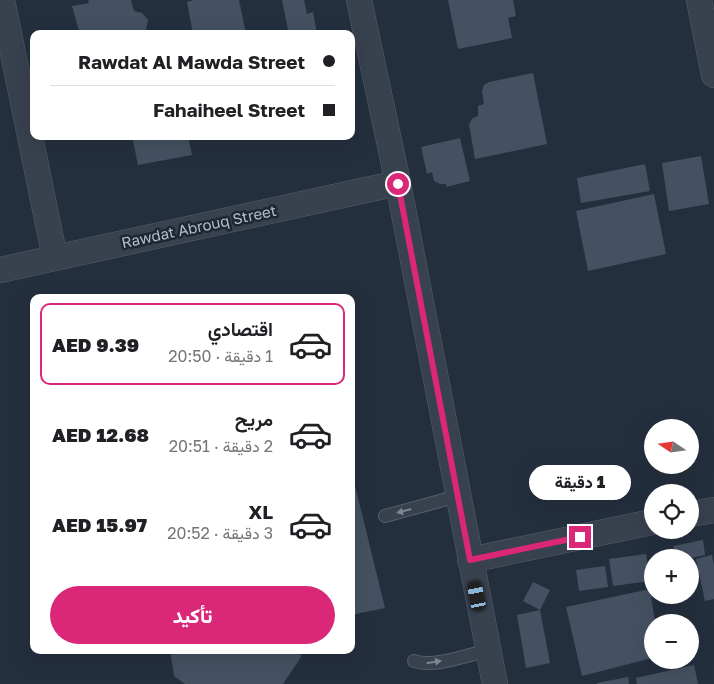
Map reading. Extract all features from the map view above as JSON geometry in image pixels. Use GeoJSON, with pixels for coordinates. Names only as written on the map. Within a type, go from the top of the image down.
{"type":"FeatureCollection","features":[{"type":"Feature","properties":{"kind":"street"},"geometry":{"type":"LineString","coordinates":[[2,0],[30,136]]}},
{"type":"Feature","properties":{"kind":"street"},"geometry":{"type":"LineString","coordinates":[[359,0],[398,184],[495,684]]}},
{"type":"Feature","properties":{"kind":"street"},"geometry":{"type":"LineString","coordinates":[[699,0],[714,75]]}},
{"type":"Feature","properties":{"kind":"street"},"geometry":{"type":"LineString","coordinates":[[31,140],[55,258]]}},
{"type":"Feature","properties":{"kind":"street","name":"Rawdat Abrouq Street"},"geometry":{"type":"LineString","coordinates":[[0,270],[398,184]]}},
{"type":"Feature","properties":{"kind":"street"},"geometry":{"type":"LineString","coordinates":[[699,512],[714,510]]}},
{"type":"Feature","properties":{"kind":"street"},"geometry":{"type":"LineString","coordinates":[[470,560],[644,524]]}},
{"type":"Feature","properties":{"kind":"lane"},"geometry":{"type":"LineString","coordinates":[[385,516],[458,496]]}},
{"type":"Feature","properties":{"kind":"lane"},"geometry":{"type":"LineString","coordinates":[[414,661],[435,663],[488,650]]}},
{"type":"Feature","properties":{"kind":"building"},"geometry":{"type":"Polygon","coordinates":[[[88,0],[131,0],[134,11],[142,13],[148,20],[146,30],[79,30],[72,6],[89,3],[88,0]]]}},
{"type":"Feature","properties":{"kind":"building"},"geometry":{"type":"Polygon","coordinates":[[[194,0],[239,0],[245,30],[192,30],[187,2],[194,0]]]}},
{"type":"Feature","properties":{"kind":"building"},"geometry":{"type":"Polygon","coordinates":[[[282,0],[304,0],[307,14],[313,12],[316,30],[288,30],[282,0]]]}},
{"type":"Feature","properties":{"kind":"building"},"geometry":{"type":"Polygon","coordinates":[[[448,0],[513,0],[516,16],[508,18],[512,38],[458,49],[448,0]]]}},
{"type":"Feature","properties":{"kind":"building"},"geometry":{"type":"Polygon","coordinates":[[[533,73],[547,144],[475,159],[469,124],[473,118],[478,116],[478,106],[484,104],[482,91],[484,85],[489,82],[533,73]]]}},
{"type":"Feature","properties":{"kind":"building"},"geometry":{"type":"Polygon","coordinates":[[[460,138],[470,181],[446,187],[446,184],[434,181],[432,172],[427,174],[421,147],[460,138]]]}},
{"type":"Feature","properties":{"kind":"building"},"geometry":{"type":"Polygon","coordinates":[[[133,140],[189,140],[192,155],[138,165],[133,140]]]}},
{"type":"Feature","properties":{"kind":"building"},"geometry":{"type":"Polygon","coordinates":[[[701,156],[709,204],[669,211],[662,163],[701,156]]]}},
{"type":"Feature","properties":{"kind":"building"},"geometry":{"type":"Polygon","coordinates":[[[645,164],[650,191],[581,203],[577,178],[645,164]]]}},
{"type":"Feature","properties":{"kind":"building"},"geometry":{"type":"Polygon","coordinates":[[[654,194],[666,254],[588,271],[576,211],[654,194]]]}},
{"type":"Feature","properties":{"kind":"building"},"geometry":{"type":"Polygon","coordinates":[[[355,485],[385,608],[355,614],[355,485]]]}},
{"type":"Feature","properties":{"kind":"building"},"geometry":{"type":"Polygon","coordinates":[[[703,540],[705,555],[699,556],[699,549],[674,549],[673,546],[703,540]]]}},
{"type":"Feature","properties":{"kind":"building"},"geometry":{"type":"Polygon","coordinates":[[[644,554],[644,582],[613,586],[609,559],[644,554]]]}},
{"type":"Feature","properties":{"kind":"building"},"geometry":{"type":"Polygon","coordinates":[[[712,555],[714,599],[705,601],[699,573],[699,558],[712,555]]]}},
{"type":"Feature","properties":{"kind":"building"},"geometry":{"type":"Polygon","coordinates":[[[605,566],[608,587],[579,591],[576,570],[605,566]]]}},
{"type":"Feature","properties":{"kind":"building"},"geometry":{"type":"Polygon","coordinates":[[[533,582],[550,590],[540,610],[523,601],[533,582]]]}},
{"type":"Feature","properties":{"kind":"building"},"geometry":{"type":"Polygon","coordinates":[[[644,590],[644,604],[652,604],[654,614],[644,614],[644,660],[582,676],[566,607],[644,590]]]}},
{"type":"Feature","properties":{"kind":"building"},"geometry":{"type":"Polygon","coordinates":[[[540,610],[550,663],[526,668],[517,615],[540,610]]]}},
{"type":"Feature","properties":{"kind":"building"},"geometry":{"type":"Polygon","coordinates":[[[171,654],[301,654],[301,657],[283,684],[185,684],[174,676],[171,654]]]}},
{"type":"Feature","properties":{"kind":"building"},"geometry":{"type":"Polygon","coordinates":[[[676,669],[695,669],[698,684],[637,684],[636,678],[676,669]]]}},
{"type":"Feature","properties":{"kind":"building"},"geometry":{"type":"Polygon","coordinates":[[[628,677],[629,684],[597,684],[597,683],[628,677]]]}},
{"type":"Feature","properties":{"kind":"route"},"geometry":{"type":"LineString","coordinates":[[398,184],[470,560],[580,537]]}}]}
